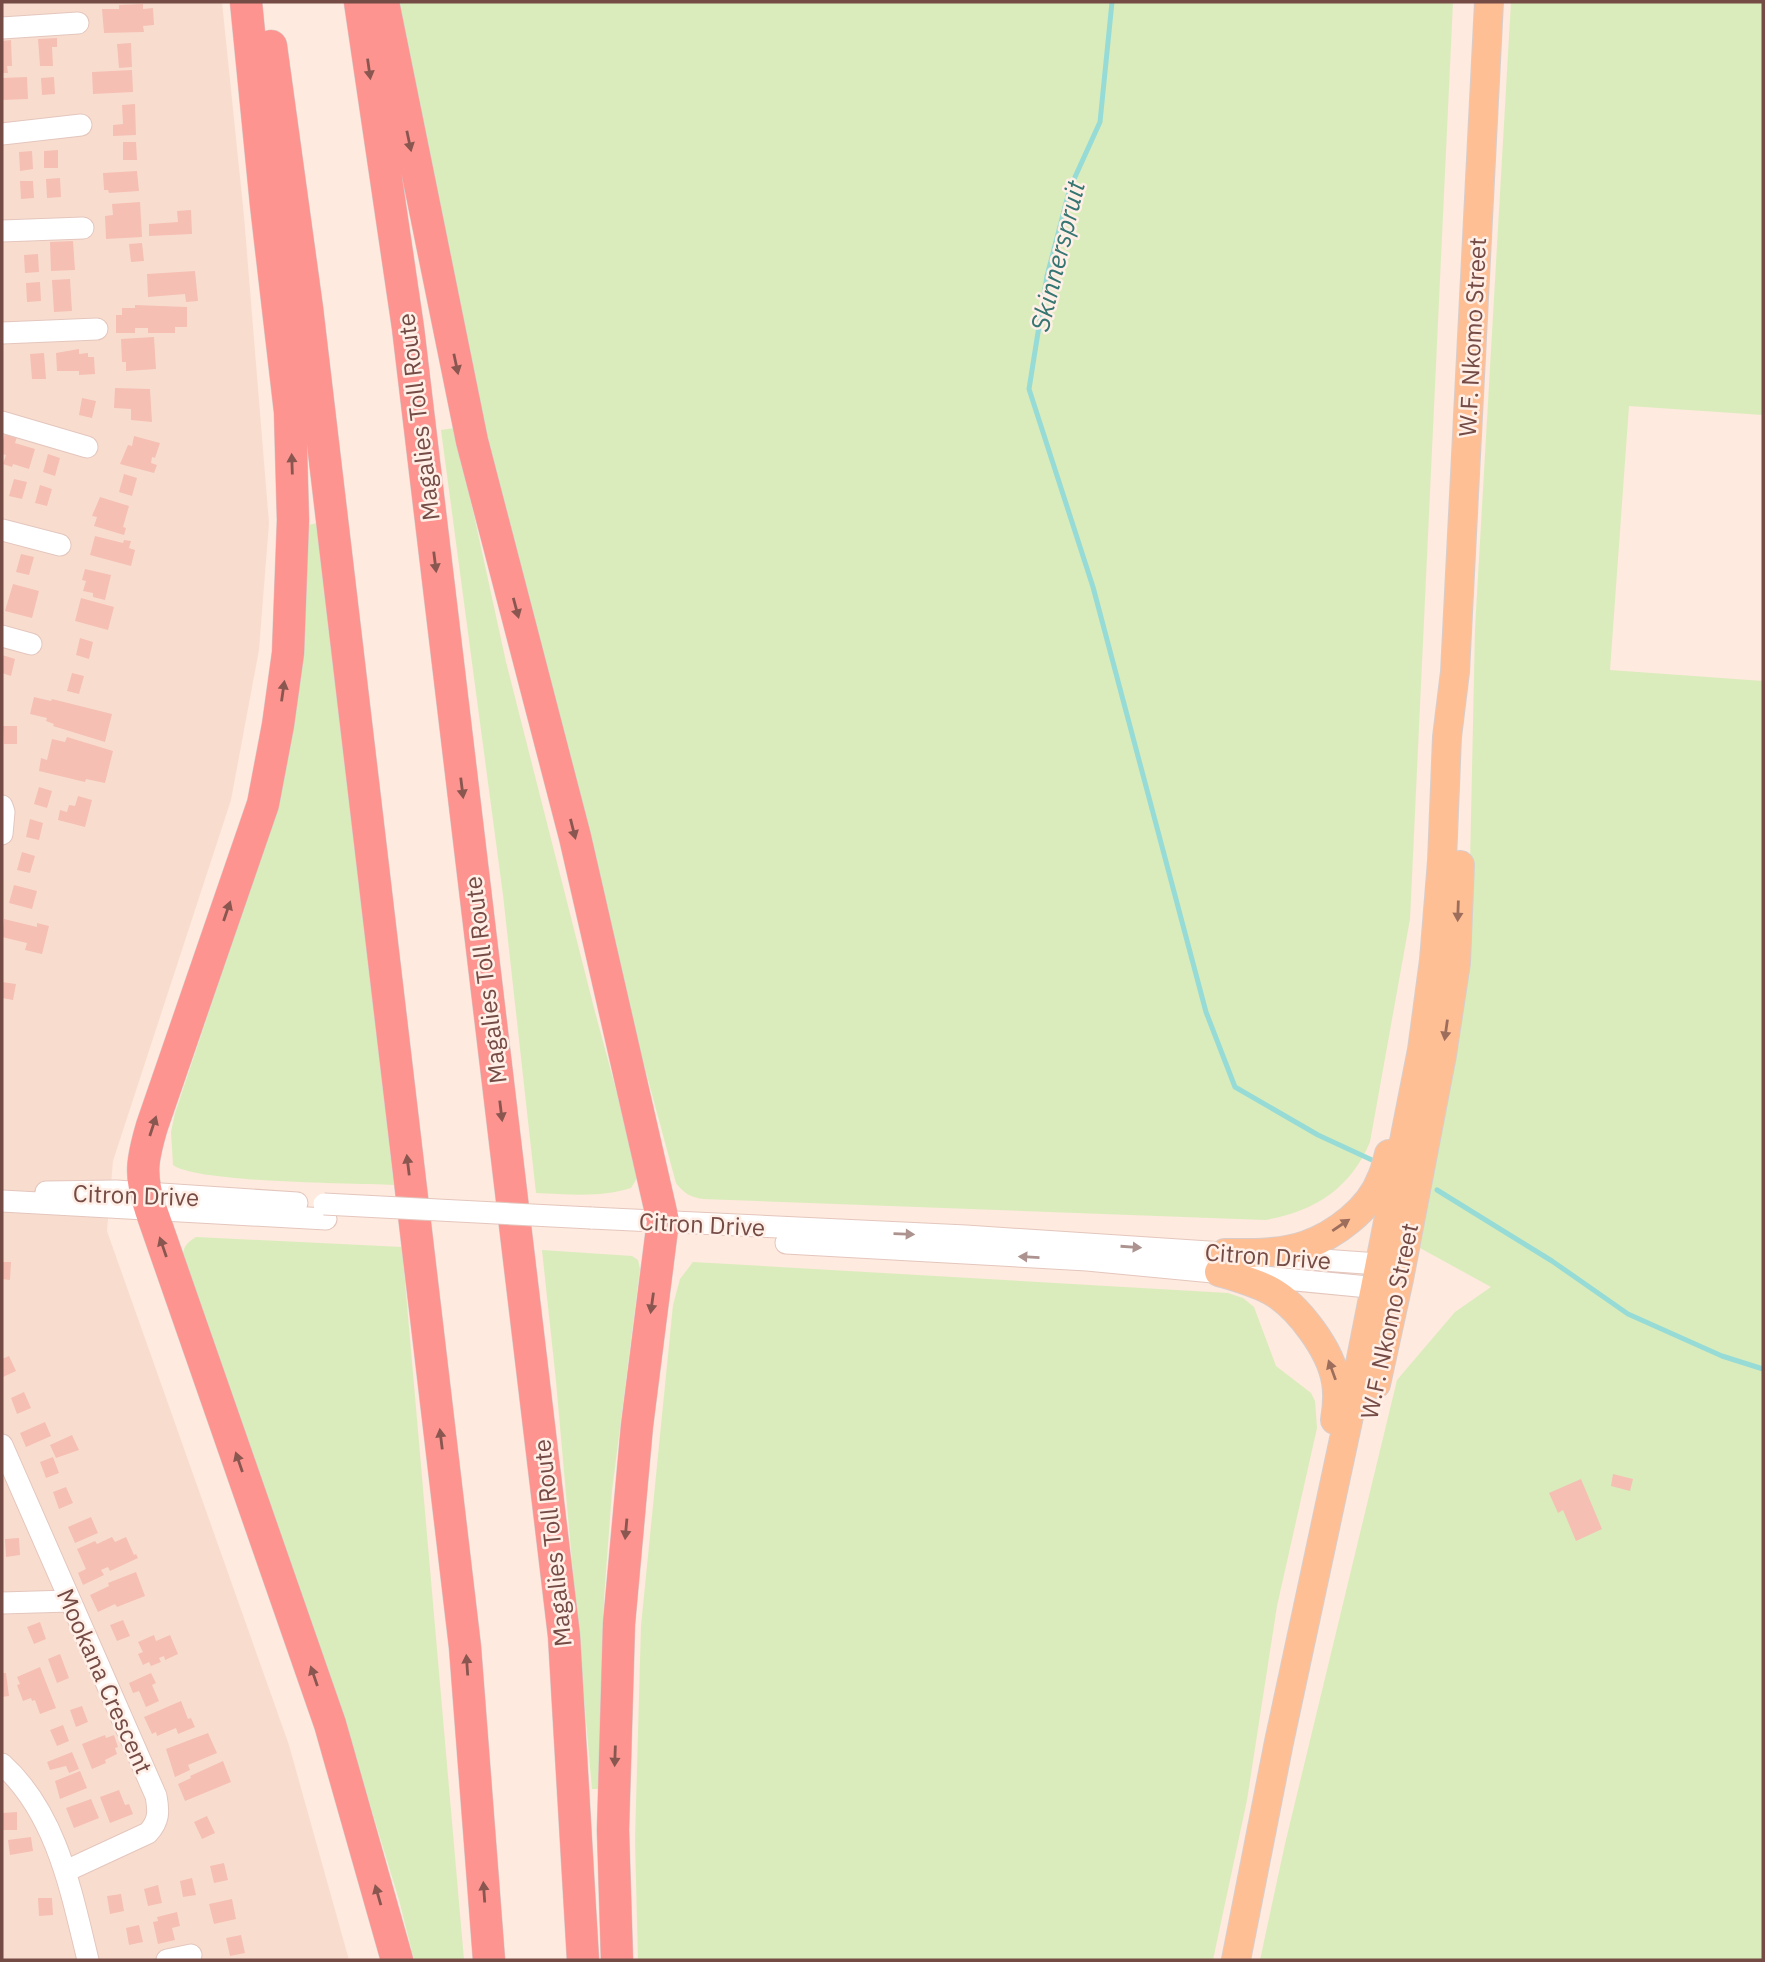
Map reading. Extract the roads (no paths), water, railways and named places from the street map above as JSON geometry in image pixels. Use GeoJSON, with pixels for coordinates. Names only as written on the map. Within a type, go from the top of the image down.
{"type":"FeatureCollection","features":[{"type":"Feature","properties":{"kind":"highway"},"geometry":{"type":"LineString","coordinates":[[246,2],[290,412],[293,520],[288,653],[278,724],[262,804],[143,1159],[148,1201],[330,1724],[397,1960]]}},
{"type":"Feature","properties":{"kind":"highway"},"geometry":{"type":"LineString","coordinates":[[265,2],[308,321],[466,1647],[489,1960]]}},
{"type":"Feature","properties":{"kind":"highway","name":"Magalies Toll Route"},"geometry":{"type":"LineString","coordinates":[[359,2],[408,328],[564,1636],[583,1960]]}},
{"type":"Feature","properties":{"kind":"highway"},"geometry":{"type":"LineString","coordinates":[[383,2],[472,441],[575,837],[662,1229],[637,1426],[619,1624],[613,1830],[617,1960]]}},
{"type":"Feature","properties":{"kind":"main road","name":"W.F. Nkomo Street"},"geometry":{"type":"LineString","coordinates":[[1246,1960],[1293,1743],[1344,1528],[1389,1277],[1434,960],[1442,861],[1447,737],[1455,672],[1489,2]]}},
{"type":"Feature","properties":{"kind":"main road","name":"W.F. Nkomo Street"},"geometry":{"type":"LineString","coordinates":[[1236,1960],[1293,1679],[1442,1055],[1456,963],[1460,854],[1461,726],[1455,672]]}},
{"type":"Feature","properties":{"kind":"main road"},"geometry":{"type":"LineString","coordinates":[[1222,1263],[1306,1245],[1350,1219],[1368,1201],[1381,1182],[1392,1144],[1434,960]]}},
{"type":"Feature","properties":{"kind":"main road"},"geometry":{"type":"LineString","coordinates":[[1222,1263],[1271,1291],[1300,1317],[1320,1342],[1336,1382],[1337,1410],[1293,1679]]}},
{"type":"Feature","properties":{"kind":"street"},"geometry":{"type":"LineString","coordinates":[[2,28],[78,23]]}},
{"type":"Feature","properties":{"kind":"street"},"geometry":{"type":"LineString","coordinates":[[2,134],[80,125]]}},
{"type":"Feature","properties":{"kind":"street"},"geometry":{"type":"LineString","coordinates":[[2,231],[83,228]]}},
{"type":"Feature","properties":{"kind":"street"},"geometry":{"type":"LineString","coordinates":[[2,333],[97,329]]}},
{"type":"Feature","properties":{"kind":"street"},"geometry":{"type":"LineString","coordinates":[[2,422],[87,447]]}},
{"type":"Feature","properties":{"kind":"street"},"geometry":{"type":"LineString","coordinates":[[2,530],[60,545]]}},
{"type":"Feature","properties":{"kind":"street"},"geometry":{"type":"LineString","coordinates":[[2,636],[31,644]]}},
{"type":"Feature","properties":{"kind":"street"},"geometry":{"type":"LineString","coordinates":[[2,806],[2,834]]}},
{"type":"Feature","properties":{"kind":"street","name":"Citron Drive"},"geometry":{"type":"LineString","coordinates":[[2,1193],[116,1191],[148,1201]]}},
{"type":"Feature","properties":{"kind":"street","name":"Citron Drive"},"geometry":{"type":"LineString","coordinates":[[2,1201],[148,1201],[662,1229],[967,1236],[1222,1263],[1389,1277]]}},
{"type":"Feature","properties":{"kind":"street","name":"Mookana Crescent"},"geometry":{"type":"LineString","coordinates":[[2,1445],[6,1468],[156,1796],[159,1812],[157,1824],[149,1833],[66,1871]]}},
{"type":"Feature","properties":{"kind":"street"},"geometry":{"type":"LineString","coordinates":[[2,1603],[69,1601]]}},
{"type":"Feature","properties":{"kind":"street"},"geometry":{"type":"LineString","coordinates":[[2,1764],[21,1784],[39,1810],[66,1871],[88,1960]]}},
{"type":"Feature","properties":{"kind":"street"},"geometry":{"type":"LineString","coordinates":[[167,1960],[191,1955]]}},
{"type":"Feature","properties":{"kind":"waterway","name":"Skinnerspruit"},"geometry":{"type":"LineString","coordinates":[[1112,2],[1100,122],[1070,188],[1047,276],[1029,389],[1093,587],[1206,1012],[1235,1087],[1318,1135],[1372,1160]]}},
{"type":"Feature","properties":{"kind":"waterway"},"geometry":{"type":"LineString","coordinates":[[1437,1190],[1552,1261],[1628,1314],[1722,1356],[1763,1369]]}}]}
